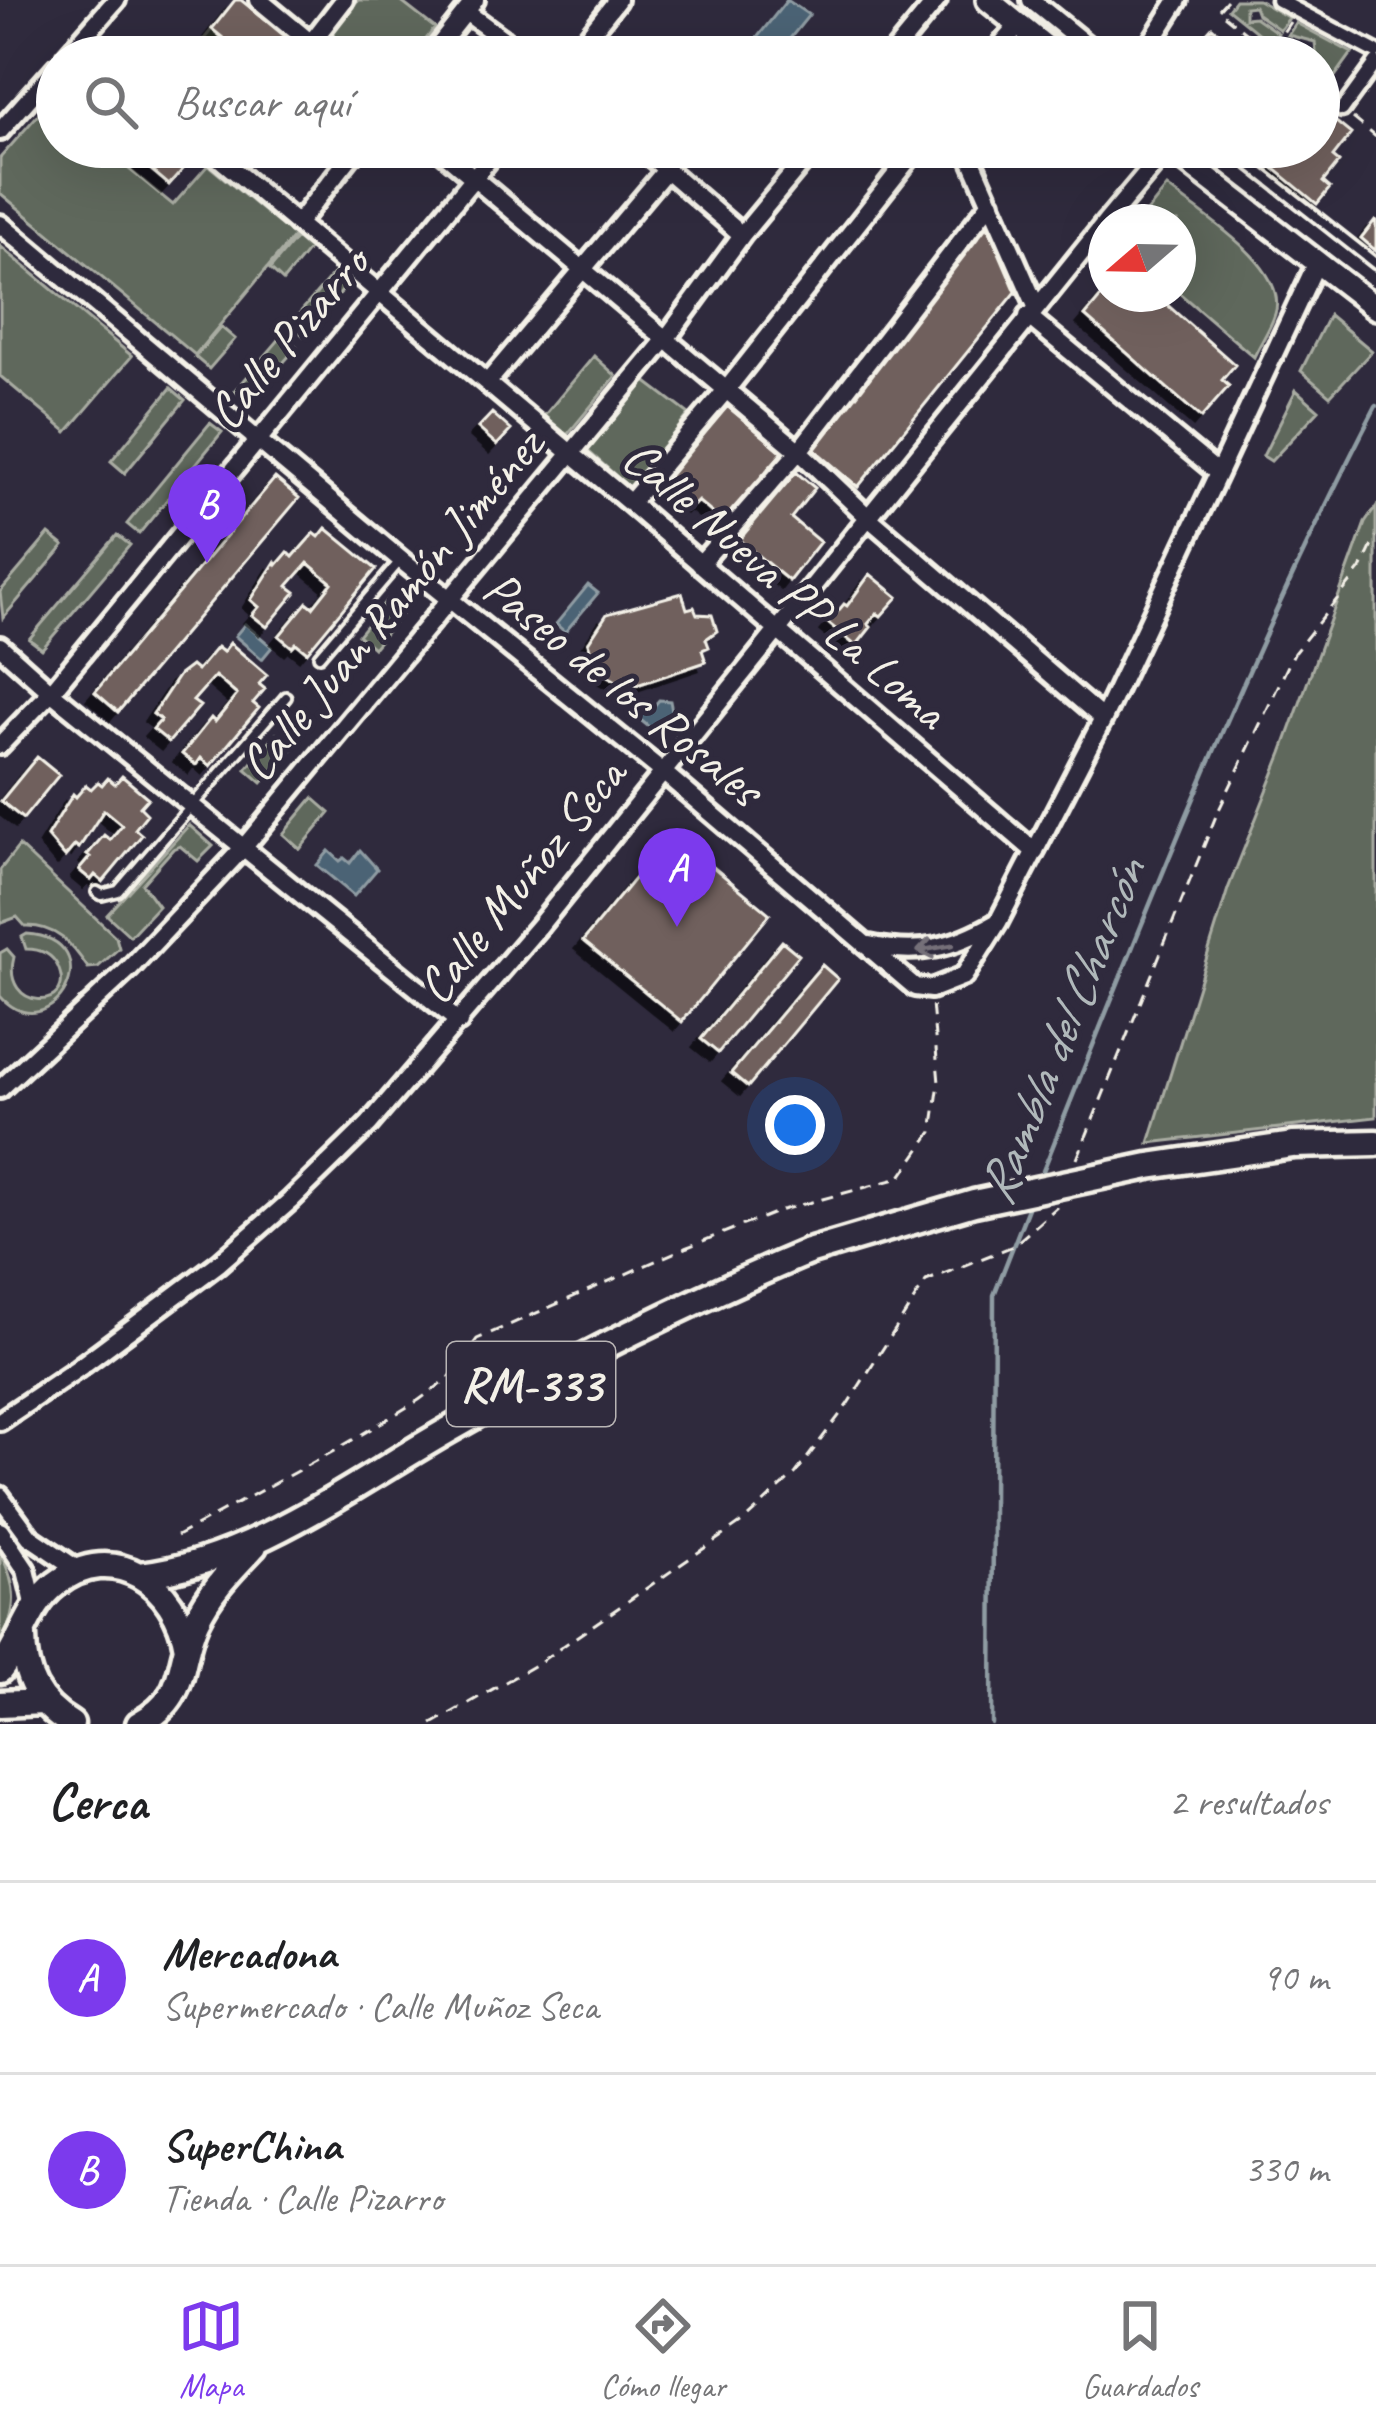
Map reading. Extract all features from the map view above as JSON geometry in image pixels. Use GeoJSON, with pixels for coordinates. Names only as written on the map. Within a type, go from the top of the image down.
{"type":"FeatureCollection","features":[{"type":"Feature","properties":{"kind":"main road"},"geometry":{"type":"LineString","coordinates":[[988,0],[1032,36]]}},
{"type":"Feature","properties":{"kind":"main road"},"geometry":{"type":"LineString","coordinates":[[1195,168],[1376,308]]}},
{"type":"Feature","properties":{"kind":"main road","name":"RM-333"},"geometry":{"type":"LineString","coordinates":[[80,1571],[115,1568],[140,1576],[207,1561],[264,1536],[596,1349],[808,1252],[974,1203],[1149,1166],[1293,1144],[1376,1143]]}},
{"type":"Feature","properties":{"kind":"main road","name":"RM-333"},"geometry":{"type":"LineString","coordinates":[[139,1724],[175,1693],[194,1626],[215,1587],[264,1536]]}},
{"type":"Feature","properties":{"kind":"main road"},"geometry":{"type":"LineString","coordinates":[[0,1670],[35,1607],[54,1585],[80,1571]]}},
{"type":"Feature","properties":{"kind":"main road"},"geometry":{"type":"LineString","coordinates":[[140,1576],[160,1588],[175,1607],[187,1648]]}},
{"type":"Feature","properties":{"kind":"main road"},"geometry":{"type":"LineString","coordinates":[[23,1636],[27,1676],[43,1702],[71,1724]]}},
{"type":"Feature","properties":{"kind":"main road"},"geometry":{"type":"LineString","coordinates":[[0,1704],[43,1702]]}},
{"type":"Feature","properties":{"kind":"street"},"geometry":{"type":"LineString","coordinates":[[84,36],[116,0]]}},
{"type":"Feature","properties":{"kind":"street"},"geometry":{"type":"LineString","coordinates":[[259,0],[293,36]]}},
{"type":"Feature","properties":{"kind":"street"},"geometry":{"type":"LineString","coordinates":[[317,36],[344,0]]}},
{"type":"Feature","properties":{"kind":"street"},"geometry":{"type":"LineString","coordinates":[[588,36],[616,0]]}},
{"type":"Feature","properties":{"kind":"street"},"geometry":{"type":"LineString","coordinates":[[907,36],[937,0]]}},
{"type":"Feature","properties":{"kind":"street"},"geometry":{"type":"LineString","coordinates":[[1031,0],[1075,36]]}},
{"type":"Feature","properties":{"kind":"street"},"geometry":{"type":"LineString","coordinates":[[1155,36],[1178,0]]}},
{"type":"Feature","properties":{"kind":"street"},"geometry":{"type":"LineString","coordinates":[[1278,0],[1376,52]]}},
{"type":"Feature","properties":{"kind":"street"},"geometry":{"type":"LineString","coordinates":[[447,36],[471,6],[504,36]]}},
{"type":"Feature","properties":{"kind":"street"},"geometry":{"type":"LineString","coordinates":[[1009,36],[1018,25]]}},
{"type":"Feature","properties":{"kind":"street"},"geometry":{"type":"LineString","coordinates":[[1342,110],[1376,63]]}},
{"type":"Feature","properties":{"kind":"street"},"geometry":{"type":"LineString","coordinates":[[0,131],[36,91]]}},
{"type":"Feature","properties":{"kind":"street","name":"Calle Nueva PP La Loma"},"geometry":{"type":"LineString","coordinates":[[237,168],[1035,852]]}},
{"type":"Feature","properties":{"kind":"street"},"geometry":{"type":"LineString","coordinates":[[297,224],[341,168]]}},
{"type":"Feature","properties":{"kind":"street"},"geometry":{"type":"LineString","coordinates":[[461,168],[727,389],[1103,719]]}},
{"type":"Feature","properties":{"kind":"street","name":"Calle Pizarro"},"geometry":{"type":"LineString","coordinates":[[0,745],[51,692],[481,168]]}},
{"type":"Feature","properties":{"kind":"street","name":"Calle Juan Ramón Jiménez"},"geometry":{"type":"LineString","coordinates":[[0,1089],[129,968],[244,847],[666,339],[798,168]]}},
{"type":"Feature","properties":{"kind":"street"},"geometry":{"type":"LineString","coordinates":[[630,503],[727,389],[901,168]]}},
{"type":"Feature","properties":{"kind":"street"},"geometry":{"type":"LineString","coordinates":[[976,168],[1032,311],[1218,473]]}},
{"type":"Feature","properties":{"kind":"street","name":"Calle Muñoz Seca"},"geometry":{"type":"LineString","coordinates":[[1121,204],[1151,168]]}},
{"type":"Feature","properties":{"kind":"street"},"geometry":{"type":"LineString","coordinates":[[488,382],[667,169],[742,235]]}},
{"type":"Feature","properties":{"kind":"street"},"geometry":{"type":"LineString","coordinates":[[700,564],[799,451],[991,202]]}},
{"type":"Feature","properties":{"kind":"street","name":"Paseo de los Rosales"},"geometry":{"type":"LineString","coordinates":[[0,224],[923,988]]}},
{"type":"Feature","properties":{"kind":"street","name":"Calle Muñoz Seca"},"geometry":{"type":"LineString","coordinates":[[0,1420],[77,1369],[237,1247],[369,1124],[460,1022],[1088,244]]}},
{"type":"Feature","properties":{"kind":"street"},"geometry":{"type":"LineString","coordinates":[[923,988],[970,970],[998,922],[1103,719],[1317,262]]}},
{"type":"Feature","properties":{"kind":"street"},"geometry":{"type":"LineString","coordinates":[[0,646],[460,1022]]}},
{"type":"Feature","properties":{"kind":"street"},"geometry":{"type":"LineString","coordinates":[[867,945],[894,951],[939,950],[998,922]]}},
{"type":"Feature","properties":{"kind":"street"},"geometry":{"type":"LineString","coordinates":[[0,1496],[30,1537],[80,1571]]}},
{"type":"Feature","properties":{"kind":"street"},"geometry":{"type":"LineString","coordinates":[[0,1531],[26,1570],[35,1607]]}},
{"type":"Feature","properties":{"kind":"lane"},"geometry":{"type":"LineString","coordinates":[[1255,168],[1376,264]]}},
{"type":"Feature","properties":{"kind":"lane"},"geometry":{"type":"LineString","coordinates":[[319,656],[401,560]]}},
{"type":"Feature","properties":{"kind":"lane"},"geometry":{"type":"LineString","coordinates":[[97,892],[118,891],[286,698]]}},
{"type":"Feature","properties":{"kind":"path"},"geometry":{"type":"LineString","coordinates":[[1227,0],[1218,10],[1250,36]]}},
{"type":"Feature","properties":{"kind":"path"},"geometry":{"type":"LineString","coordinates":[[1281,36],[1298,11]]}},
{"type":"Feature","properties":{"kind":"path"},"geometry":{"type":"LineString","coordinates":[[177,1536],[419,1400],[449,1378],[477,1340],[782,1210],[900,1178],[932,1132],[939,1083],[923,988]]}},
{"type":"Feature","properties":{"kind":"green space"},"geometry":{"type":"Polygon","coordinates":[[[358,0],[399,0],[435,28],[429,36],[329,36],[358,0]]]}},
{"type":"Feature","properties":{"kind":"green space"},"geometry":{"type":"Polygon","coordinates":[[[1235,0],[1258,0],[1289,18],[1280,30],[1257,14],[1254,6],[1245,7],[1245,18],[1255,17],[1278,33],[1261,36],[1228,9],[1235,0]]]}},
{"type":"Feature","properties":{"kind":"green space"},"geometry":{"type":"Polygon","coordinates":[[[1296,23],[1320,36],[1292,36],[1288,35],[1296,23]]]}},
{"type":"Feature","properties":{"kind":"green space"},"geometry":{"type":"Polygon","coordinates":[[[1340,47],[1352,53],[1340,70],[1340,47]]]}},
{"type":"Feature","properties":{"kind":"green space"},"geometry":{"type":"Polygon","coordinates":[[[36,117],[36,168],[128,168],[173,205],[205,168],[212,168],[294,236],[195,355],[0,193],[0,158],[36,117]]]}},
{"type":"Feature","properties":{"kind":"green space"},"geometry":{"type":"Polygon","coordinates":[[[1167,187],[1190,204],[1153,204],[1167,187]]]}},
{"type":"Feature","properties":{"kind":"green space"},"geometry":{"type":"Polygon","coordinates":[[[1196,209],[1239,243],[1269,278],[1276,296],[1275,314],[1254,357],[1196,307],[1196,209]]]}},
{"type":"Feature","properties":{"kind":"green space"},"geometry":{"type":"Polygon","coordinates":[[[296,238],[309,249],[283,281],[270,269],[296,238]]]}},
{"type":"Feature","properties":{"kind":"green space"},"geometry":{"type":"Polygon","coordinates":[[[0,246],[132,356],[67,432],[0,376],[0,246]]]}},
{"type":"Feature","properties":{"kind":"green space"},"geometry":{"type":"Polygon","coordinates":[[[335,272],[349,283],[304,336],[290,324],[335,272]]]}},
{"type":"Feature","properties":{"kind":"green space"},"geometry":{"type":"Polygon","coordinates":[[[1329,315],[1372,351],[1330,396],[1301,371],[1329,315]]]}},
{"type":"Feature","properties":{"kind":"green space"},"geometry":{"type":"Polygon","coordinates":[[[221,327],[235,339],[209,369],[195,357],[221,327]]]}},
{"type":"Feature","properties":{"kind":"green space"},"geometry":{"type":"Polygon","coordinates":[[[283,335],[297,347],[248,403],[235,391],[283,335]]]}},
{"type":"Feature","properties":{"kind":"green space"},"geometry":{"type":"Polygon","coordinates":[[[594,356],[616,376],[567,435],[544,416],[594,356]]]}},
{"type":"Feature","properties":{"kind":"green space"},"geometry":{"type":"Polygon","coordinates":[[[644,380],[689,414],[631,489],[587,450],[644,380]]]}},
{"type":"Feature","properties":{"kind":"green space"},"geometry":{"type":"Polygon","coordinates":[[[171,388],[185,400],[125,473],[111,461],[171,388]]]}},
{"type":"Feature","properties":{"kind":"green space"},"geometry":{"type":"Polygon","coordinates":[[[1296,390],[1319,410],[1271,461],[1263,456],[1296,390]]]}},
{"type":"Feature","properties":{"kind":"green space"},"geometry":{"type":"Polygon","coordinates":[[[210,423],[222,432],[139,534],[127,524],[210,423]]]}},
{"type":"Feature","properties":{"kind":"green space"},"geometry":{"type":"Polygon","coordinates":[[[1376,507],[1376,1117],[1149,1143],[1228,889],[1365,523],[1376,507]]]}},
{"type":"Feature","properties":{"kind":"green space"},"geometry":{"type":"Polygon","coordinates":[[[49,534],[64,546],[3,618],[0,592],[49,534]]]}},
{"type":"Feature","properties":{"kind":"green space"},"geometry":{"type":"Polygon","coordinates":[[[117,535],[130,545],[42,649],[29,639],[117,535]]]}},
{"type":"Feature","properties":{"kind":"green space"},"geometry":{"type":"Polygon","coordinates":[[[387,600],[402,613],[373,648],[358,635],[387,600]]]}},
{"type":"Feature","properties":{"kind":"green space"},"geometry":{"type":"Polygon","coordinates":[[[276,734],[293,748],[262,783],[246,769],[276,734]]]}},
{"type":"Feature","properties":{"kind":"green space"},"geometry":{"type":"Polygon","coordinates":[[[313,798],[330,813],[300,849],[283,834],[313,798]]]}},
{"type":"Feature","properties":{"kind":"green space"},"geometry":{"type":"Polygon","coordinates":[[[189,825],[213,846],[198,861],[180,846],[173,849],[142,884],[158,906],[130,936],[107,915],[189,825]]]}},
{"type":"Feature","properties":{"kind":"green space"},"geometry":{"type":"Polygon","coordinates":[[[19,846],[116,937],[119,948],[98,967],[88,968],[54,933],[25,926],[17,917],[1,923],[0,870],[19,846]]]}},
{"type":"Feature","properties":{"kind":"green space"},"geometry":{"type":"Polygon","coordinates":[[[27,934],[53,941],[67,954],[70,972],[66,989],[38,1012],[20,1010],[0,996],[0,953],[7,949],[14,957],[18,988],[27,996],[38,1000],[58,992],[58,967],[45,953],[26,949],[22,937],[27,934]]]}},
{"type":"Feature","properties":{"kind":"green space"},"geometry":{"type":"Polygon","coordinates":[[[0,1553],[14,1599],[0,1645],[0,1553]]]}},
{"type":"Feature","properties":{"kind":"water"},"geometry":{"type":"Polygon","coordinates":[[[787,0],[809,15],[792,36],[758,36],[787,0]]]}},
{"type":"Feature","properties":{"kind":"water"},"geometry":{"type":"Polygon","coordinates":[[[588,585],[598,593],[565,632],[556,624],[588,585]]]}},
{"type":"Feature","properties":{"kind":"water"},"geometry":{"type":"Polygon","coordinates":[[[245,624],[272,647],[262,659],[235,636],[245,624]]]}},
{"type":"Feature","properties":{"kind":"water"},"geometry":{"type":"Polygon","coordinates":[[[659,700],[670,701],[672,711],[655,732],[631,712],[638,704],[649,712],[659,700]]]}},
{"type":"Feature","properties":{"kind":"water"},"geometry":{"type":"Polygon","coordinates":[[[360,850],[377,869],[354,896],[317,865],[329,851],[350,863],[360,850]]]}},
{"type":"Feature","properties":{"kind":"building"},"geometry":{"type":"Polygon","coordinates":[[[235,0],[241,0],[286,36],[220,36],[212,29],[235,0]]]}},
{"type":"Feature","properties":{"kind":"building"},"geometry":{"type":"Polygon","coordinates":[[[1340,125],[1351,134],[1340,148],[1340,125]]]}},
{"type":"Feature","properties":{"kind":"building"},"geometry":{"type":"Polygon","coordinates":[[[149,168],[184,168],[169,185],[149,168]]]}},
{"type":"Feature","properties":{"kind":"building"},"geometry":{"type":"Polygon","coordinates":[[[1274,168],[1334,168],[1323,182],[1330,188],[1317,204],[1274,168]]]}},
{"type":"Feature","properties":{"kind":"building"},"geometry":{"type":"Polygon","coordinates":[[[1376,221],[1376,251],[1361,238],[1376,221]]]}},
{"type":"Feature","properties":{"kind":"building"},"geometry":{"type":"Polygon","coordinates":[[[986,222],[1016,292],[858,487],[809,445],[986,222]]]}},
{"type":"Feature","properties":{"kind":"building"},"geometry":{"type":"Polygon","coordinates":[[[1088,312],[1175,312],[1235,365],[1222,380],[1229,386],[1201,418],[1085,316],[1088,312]]]}},
{"type":"Feature","properties":{"kind":"building"},"geometry":{"type":"Polygon","coordinates":[[[727,406],[783,452],[724,523],[666,480],[727,406]]]}},
{"type":"Feature","properties":{"kind":"building"},"geometry":{"type":"Polygon","coordinates":[[[492,413],[511,430],[497,445],[478,428],[492,413]]]}},
{"type":"Feature","properties":{"kind":"building"},"geometry":{"type":"Polygon","coordinates":[[[796,472],[815,488],[791,518],[820,542],[789,581],[739,540],[796,472]]]}},
{"type":"Feature","properties":{"kind":"building"},"geometry":{"type":"Polygon","coordinates":[[[275,478],[299,498],[118,712],[95,692],[275,478]]]}},
{"type":"Feature","properties":{"kind":"building"},"geometry":{"type":"Polygon","coordinates":[[[326,528],[376,569],[307,652],[279,636],[307,602],[313,607],[332,583],[308,563],[288,586],[296,592],[267,627],[252,615],[259,607],[251,600],[275,562],[277,565],[288,552],[293,557],[314,533],[319,537],[326,528]]]}},
{"type":"Feature","properties":{"kind":"building"},"geometry":{"type":"Polygon","coordinates":[[[870,574],[898,597],[881,616],[877,613],[856,646],[828,623],[870,574]]]}},
{"type":"Feature","properties":{"kind":"building"},"geometry":{"type":"Polygon","coordinates":[[[682,593],[687,609],[712,615],[717,631],[706,639],[709,647],[702,650],[706,662],[628,688],[596,669],[588,643],[607,614],[682,593]]]}},
{"type":"Feature","properties":{"kind":"building"},"geometry":{"type":"Polygon","coordinates":[[[230,643],[267,675],[259,684],[265,689],[253,703],[259,708],[210,766],[201,758],[196,765],[182,754],[237,695],[215,676],[193,701],[200,706],[169,742],[153,729],[161,720],[153,714],[179,675],[191,666],[197,671],[217,647],[223,652],[230,643]]]}},
{"type":"Feature","properties":{"kind":"building"},"geometry":{"type":"Polygon","coordinates":[[[37,757],[59,775],[23,819],[1,801],[37,757]]]}},
{"type":"Feature","properties":{"kind":"building"},"geometry":{"type":"Polygon","coordinates":[[[122,776],[148,798],[140,807],[147,814],[135,829],[142,835],[103,882],[95,875],[91,880],[79,870],[87,855],[104,835],[110,840],[122,825],[104,810],[79,848],[75,845],[65,857],[47,836],[73,794],[76,797],[86,785],[91,789],[108,778],[115,784],[122,776]]]}},
{"type":"Feature","properties":{"kind":"building"},"geometry":{"type":"Polygon","coordinates":[[[672,833],[770,914],[682,1022],[583,941],[672,833]]]}},
{"type":"Feature","properties":{"kind":"building"},"geometry":{"type":"Polygon","coordinates":[[[782,941],[799,955],[718,1053],[701,1039],[782,941]]]}},
{"type":"Feature","properties":{"kind":"building"},"geometry":{"type":"Polygon","coordinates":[[[822,965],[838,979],[748,1087],[731,1073],[822,965]]]}},
{"type":"Feature","properties":{"kind":"waterway","name":"Rambla del Charcón"},"geometry":{"type":"LineString","coordinates":[[1039,1181],[1240,692],[1376,406]]}},
{"type":"Feature","properties":{"kind":"waterway","name":"Rambla del Charcón"},"geometry":{"type":"LineString","coordinates":[[992,1724],[994,1295],[1030,1203]]}},
{"type":"Feature","properties":{"kind":"place","name":"SuperChina"},"geometry":{"type":"Point","coordinates":[207,563]}},
{"type":"Feature","properties":{"kind":"place","name":"Mercadona"},"geometry":{"type":"Point","coordinates":[677,927]}}]}
